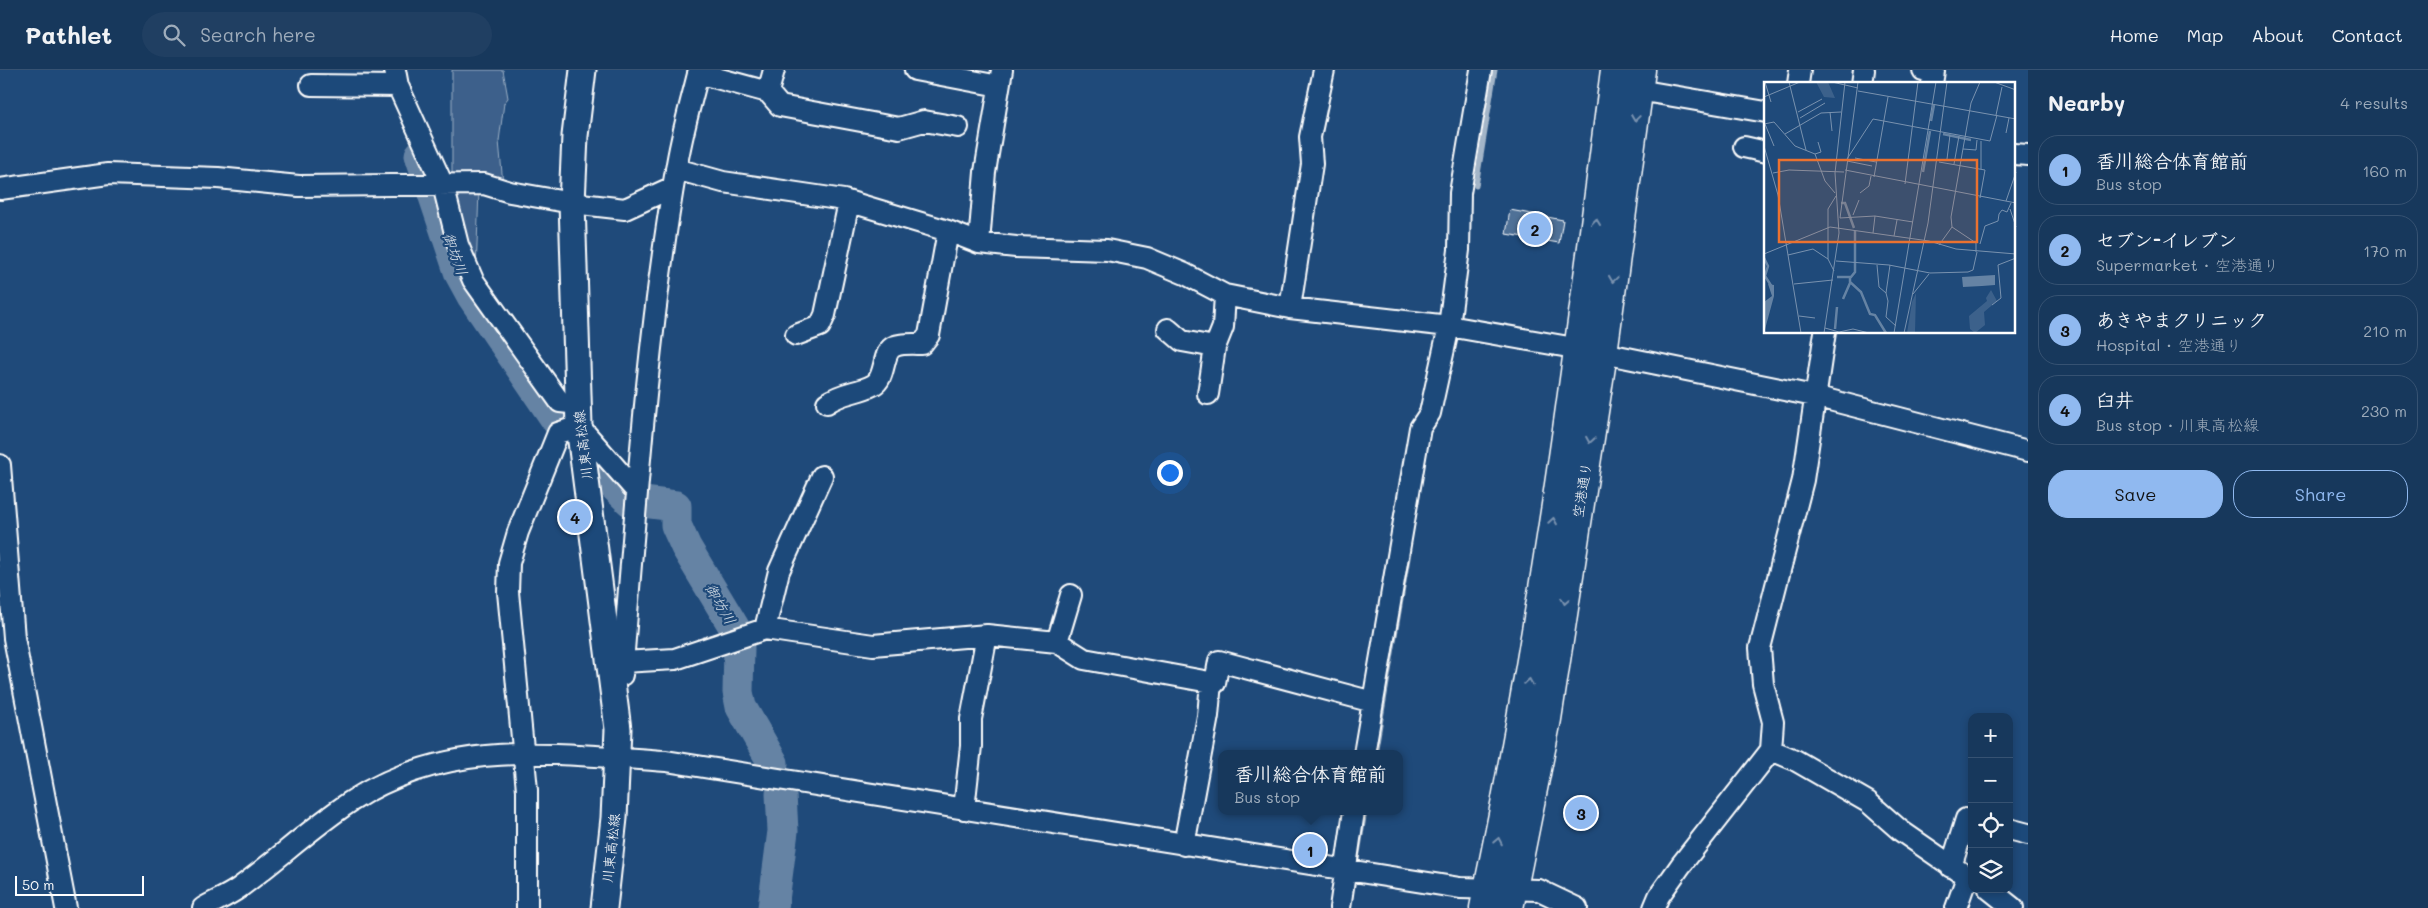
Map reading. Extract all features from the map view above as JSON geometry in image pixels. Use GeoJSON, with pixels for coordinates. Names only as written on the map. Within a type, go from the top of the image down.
{"type":"FeatureCollection","features":[{"type":"Feature","properties":{"kind":"highway","name":"空港通り"},"geometry":{"type":"LineString","coordinates":[[1498,899],[1547,719],[1591,351],[1615,70]]}},
{"type":"Feature","properties":{"kind":"highway","name":"空港通り"},"geometry":{"type":"LineString","coordinates":[[1591,351],[1640,80]]}},
{"type":"Feature","properties":{"kind":"main road","name":"川東高松線"},"geometry":{"type":"LineString","coordinates":[[583,70],[575,136],[572,203],[579,415],[618,729],[614,818],[604,908]]}},
{"type":"Feature","properties":{"kind":"street"},"geometry":{"type":"LineString","coordinates":[[768,92],[774,70]]}},
{"type":"Feature","properties":{"kind":"street"},"geometry":{"type":"LineString","coordinates":[[915,70],[1001,78],[985,172],[979,243]]}},
{"type":"Feature","properties":{"kind":"street"},"geometry":{"type":"LineString","coordinates":[[1290,308],[1312,164],[1310,137],[1324,70]]}},
{"type":"Feature","properties":{"kind":"street"},"geometry":{"type":"LineString","coordinates":[[1365,750],[1420,428],[1430,413],[1449,326],[1459,250],[1460,193],[1481,70]]}},
{"type":"Feature","properties":{"kind":"street"},"geometry":{"type":"LineString","coordinates":[[1923,70],[1934,71],[1932,82]]}},
{"type":"Feature","properties":{"kind":"street"},"geometry":{"type":"LineString","coordinates":[[618,729],[637,492],[662,254],[675,178],[698,71],[768,92],[780,106],[899,128],[924,121],[958,127]]}},
{"type":"Feature","properties":{"kind":"street"},"geometry":{"type":"LineString","coordinates":[[1640,80],[1764,111]]}},
{"type":"Feature","properties":{"kind":"street"},"geometry":{"type":"LineString","coordinates":[[312,85],[394,82],[472,280],[560,402],[579,415],[637,492]]}},
{"type":"Feature","properties":{"kind":"street"},"geometry":{"type":"LineString","coordinates":[[1744,148],[1764,152]]}},
{"type":"Feature","properties":{"kind":"street"},"geometry":{"type":"LineString","coordinates":[[0,189],[108,174],[218,178],[299,186],[484,184],[510,192],[572,203],[625,209],[675,178],[723,182],[849,202],[948,231],[979,243],[1016,247],[1107,250],[1147,258],[1185,274],[1226,295],[1290,308],[1449,326],[1591,351],[1814,396],[2028,451]]}},
{"type":"Feature","properties":{"kind":"street"},"geometry":{"type":"LineString","coordinates":[[796,335],[820,326],[825,315],[849,202]]}},
{"type":"Feature","properties":{"kind":"street"},"geometry":{"type":"LineString","coordinates":[[827,403],[837,395],[875,384],[881,375],[889,350],[895,346],[922,344],[929,336],[948,231]]}},
{"type":"Feature","properties":{"kind":"street"},"geometry":{"type":"LineString","coordinates":[[1208,394],[1215,347],[1223,327],[1226,295]]}},
{"type":"Feature","properties":{"kind":"street"},"geometry":{"type":"LineString","coordinates":[[1168,329],[1182,342],[1215,347]]}},
{"type":"Feature","properties":{"kind":"street"},"geometry":{"type":"LineString","coordinates":[[1654,908],[1659,896],[1681,865],[1771,750],[1772,722],[1763,684],[1760,648],[1803,480],[1825,334]]}},
{"type":"Feature","properties":{"kind":"street"},"geometry":{"type":"LineString","coordinates":[[527,908],[527,790],[508,592],[509,563],[518,532],[558,433],[579,415]]}},
{"type":"Feature","properties":{"kind":"street"},"geometry":{"type":"LineString","coordinates":[[0,465],[14,638],[66,908]]}},
{"type":"Feature","properties":{"kind":"street"},"geometry":{"type":"LineString","coordinates":[[765,630],[779,571],[822,476]]}},
{"type":"Feature","properties":{"kind":"street"},"geometry":{"type":"LineString","coordinates":[[1057,642],[1071,595]]}},
{"type":"Feature","properties":{"kind":"street"},"geometry":{"type":"LineString","coordinates":[[623,662],[675,658],[765,630],[873,645],[986,635],[1057,642],[1084,659],[1215,683],[1219,661],[1373,702]]}},
{"type":"Feature","properties":{"kind":"street"},"geometry":{"type":"LineString","coordinates":[[964,809],[971,746],[971,719],[986,635]]}},
{"type":"Feature","properties":{"kind":"street"},"geometry":{"type":"LineString","coordinates":[[1184,845],[1208,716],[1211,682]]}},
{"type":"Feature","properties":{"kind":"street"},"geometry":{"type":"LineString","coordinates":[[1771,750],[1795,760],[1868,802],[1901,832],[1963,874]]}},
{"type":"Feature","properties":{"kind":"street"},"geometry":{"type":"LineString","coordinates":[[203,908],[238,888],[319,823],[388,781],[427,766],[471,757],[522,753],[575,753],[666,761],[1460,888],[1498,899],[1539,890],[1577,908]]}},
{"type":"Feature","properties":{"kind":"street"},"geometry":{"type":"LineString","coordinates":[[1340,908],[1353,815]]}},
{"type":"Feature","properties":{"kind":"street"},"geometry":{"type":"LineString","coordinates":[[1956,908],[1963,874],[1962,818]]}},
{"type":"Feature","properties":{"kind":"street"},"geometry":{"type":"LineString","coordinates":[[2013,830],[2028,834]]}},
{"type":"Feature","properties":{"kind":"street"},"geometry":{"type":"LineString","coordinates":[[1994,893],[2014,908]]}},
{"type":"Feature","properties":{"kind":"shaded area"},"geometry":{"type":"Polygon","coordinates":[[[452,70],[503,70],[508,98],[504,103],[499,141],[503,184],[452,178],[452,70]]]}},
{"type":"Feature","properties":{"kind":"shaded area"},"geometry":{"type":"Polygon","coordinates":[[[453,188],[479,190],[476,273],[453,188]]]}},
{"type":"Feature","properties":{"kind":"building"},"geometry":{"type":"Polygon","coordinates":[[[1510,210],[1563,220],[1559,243],[1506,234],[1510,210]]]}},
{"type":"Feature","properties":{"kind":"waterway"},"geometry":{"type":"LineString","coordinates":[[1476,186],[1495,70]]}},
{"type":"Feature","properties":{"kind":"waterway","name":"御坊川"},"geometry":{"type":"LineString","coordinates":[[420,155],[460,274],[472,296],[557,421]]}},
{"type":"Feature","properties":{"kind":"waterway","name":"御坊川"},"geometry":{"type":"LineString","coordinates":[[606,478],[630,501]]}},
{"type":"Feature","properties":{"kind":"waterway","name":"御坊川"},"geometry":{"type":"LineString","coordinates":[[643,502],[676,506],[676,525],[686,547],[734,627],[739,648],[738,692],[741,707],[773,763]]}},
{"type":"Feature","properties":{"kind":"waterway"},"geometry":{"type":"LineString","coordinates":[[1376,750],[1409,552]]}},
{"type":"Feature","properties":{"kind":"waterway","name":"御坊川"},"geometry":{"type":"LineString","coordinates":[[773,908],[783,831],[781,794]]}},
{"type":"Feature","properties":{"kind":"waterway"},"geometry":{"type":"LineString","coordinates":[[1357,859],[1364,815]]}},
{"type":"Feature","properties":{"kind":"place","name":"セブン-イレブン"},"geometry":{"type":"Point","coordinates":[1535,229]}},
{"type":"Feature","properties":{"kind":"place","name":"臼井"},"geometry":{"type":"Point","coordinates":[575,517]}},
{"type":"Feature","properties":{"kind":"place","name":"あきやまクリニック"},"geometry":{"type":"Point","coordinates":[1581,813]}},
{"type":"Feature","properties":{"kind":"place","name":"香川総合体育館前"},"geometry":{"type":"Point","coordinates":[1310,850]}}]}
